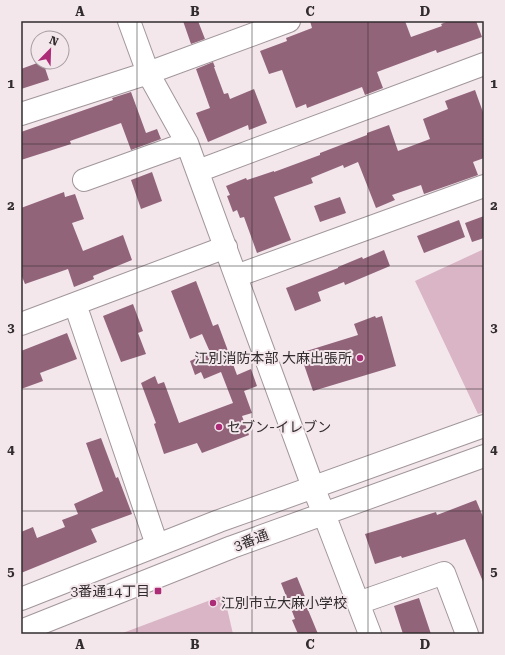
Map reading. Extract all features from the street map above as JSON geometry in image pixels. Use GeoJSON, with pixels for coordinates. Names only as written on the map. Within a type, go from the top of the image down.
{"type":"FeatureCollection","features":[{"type":"Feature","properties":{"kind":"street"},"geometry":{"type":"LineString","coordinates":[[129,21],[148,73],[187,143],[313,487],[370,634]]}},
{"type":"Feature","properties":{"kind":"street"},"geometry":{"type":"LineString","coordinates":[[21,114],[148,73],[289,21]]}},
{"type":"Feature","properties":{"kind":"street"},"geometry":{"type":"LineString","coordinates":[[198,171],[484,64]]}},
{"type":"Feature","properties":{"kind":"street"},"geometry":{"type":"LineString","coordinates":[[84,180],[187,143]]}},
{"type":"Feature","properties":{"kind":"street"},"geometry":{"type":"LineString","coordinates":[[236,276],[484,186]]}},
{"type":"Feature","properties":{"kind":"street"},"geometry":{"type":"LineString","coordinates":[[21,324],[226,247]]}},
{"type":"Feature","properties":{"kind":"street"},"geometry":{"type":"LineString","coordinates":[[75,304],[157,545]]}},
{"type":"Feature","properties":{"kind":"street","name":"3番通"},"geometry":{"type":"LineString","coordinates":[[21,599],[219,521],[484,426]]}},
{"type":"Feature","properties":{"kind":"street","name":"3番通"},"geometry":{"type":"LineString","coordinates":[[21,631],[232,547],[484,456]]}},
{"type":"Feature","properties":{"kind":"street"},"geometry":{"type":"LineString","coordinates":[[358,603],[444,572],[467,634]]}},
{"type":"Feature","properties":{"kind":"shaded area"},"geometry":{"type":"Polygon","coordinates":[[[484,249],[484,412],[478,414],[415,281],[484,249]]]}},
{"type":"Feature","properties":{"kind":"shaded area"},"geometry":{"type":"Polygon","coordinates":[[[224,595],[233,634],[120,634],[224,595]]]}},
{"type":"Feature","properties":{"kind":"building"},"geometry":{"type":"Polygon","coordinates":[[[183,21],[198,21],[205,39],[191,44],[183,21]]]}},
{"type":"Feature","properties":{"kind":"building"},"geometry":{"type":"Polygon","coordinates":[[[310,21],[405,21],[411,37],[442,26],[441,24],[449,21],[476,21],[482,37],[437,53],[436,50],[377,72],[383,88],[365,95],[362,87],[307,108],[306,104],[296,108],[282,70],[269,74],[260,51],[287,41],[286,38],[312,28],[310,21]]]}},
{"type":"Feature","properties":{"kind":"building"},"geometry":{"type":"Polygon","coordinates":[[[213,62],[224,94],[228,93],[230,99],[254,89],[267,123],[249,130],[248,125],[208,142],[196,113],[210,108],[196,69],[213,62]]]}},
{"type":"Feature","properties":{"kind":"building"},"geometry":{"type":"Polygon","coordinates":[[[30,66],[30,70],[46,70],[49,80],[21,89],[21,69],[30,66]]]}},
{"type":"Feature","properties":{"kind":"building"},"geometry":{"type":"Polygon","coordinates":[[[475,90],[484,115],[484,158],[473,162],[478,175],[424,194],[421,185],[392,195],[395,200],[376,208],[358,162],[344,168],[343,165],[311,178],[313,183],[274,197],[291,240],[257,253],[244,217],[240,218],[237,210],[233,212],[227,196],[230,195],[226,186],[246,178],[247,180],[274,172],[320,155],[320,153],[389,125],[398,151],[430,139],[423,119],[448,109],[445,101],[475,90]]]}},
{"type":"Feature","properties":{"kind":"building"},"geometry":{"type":"Polygon","coordinates":[[[131,92],[146,133],[157,129],[161,139],[131,150],[121,123],[70,141],[71,144],[21,160],[21,132],[113,100],[112,98],[131,92]]]}},
{"type":"Feature","properties":{"kind":"building"},"geometry":{"type":"Polygon","coordinates":[[[152,172],[162,201],[141,209],[131,180],[152,172]]]}},
{"type":"Feature","properties":{"kind":"building"},"geometry":{"type":"Polygon","coordinates":[[[64,192],[65,197],[75,194],[84,219],[72,223],[83,251],[123,235],[132,260],[93,276],[94,279],[74,287],[68,269],[25,284],[21,274],[21,208],[64,192]]]}},
{"type":"Feature","properties":{"kind":"building"},"geometry":{"type":"Polygon","coordinates":[[[340,197],[346,213],[320,222],[314,206],[340,197]]]}},
{"type":"Feature","properties":{"kind":"building"},"geometry":{"type":"Polygon","coordinates":[[[484,216],[484,238],[472,242],[465,223],[484,216]]]}},
{"type":"Feature","properties":{"kind":"building"},"geometry":{"type":"Polygon","coordinates":[[[459,220],[465,237],[424,253],[417,236],[459,220]]]}},
{"type":"Feature","properties":{"kind":"building"},"geometry":{"type":"Polygon","coordinates":[[[384,250],[390,266],[345,285],[344,282],[318,292],[321,301],[295,311],[286,288],[362,257],[363,259],[384,250]]]}},
{"type":"Feature","properties":{"kind":"building"},"geometry":{"type":"Polygon","coordinates":[[[196,281],[213,326],[218,324],[237,375],[251,369],[257,386],[244,391],[252,413],[242,416],[249,435],[202,453],[197,443],[164,454],[154,424],[156,423],[141,383],[155,376],[158,384],[164,382],[179,423],[233,403],[221,372],[204,379],[201,372],[195,375],[190,361],[210,352],[202,334],[190,339],[171,291],[196,281]]]}},
{"type":"Feature","properties":{"kind":"building"},"geometry":{"type":"Polygon","coordinates":[[[133,304],[143,331],[138,333],[146,354],[121,362],[103,316],[133,304]]]}},
{"type":"Feature","properties":{"kind":"building"},"geometry":{"type":"Polygon","coordinates":[[[375,316],[376,318],[382,316],[396,366],[313,391],[300,353],[358,335],[354,324],[375,316]]]}},
{"type":"Feature","properties":{"kind":"building"},"geometry":{"type":"Polygon","coordinates":[[[67,333],[77,359],[40,373],[43,381],[21,389],[21,351],[67,333]]]}},
{"type":"Feature","properties":{"kind":"building"},"geometry":{"type":"Polygon","coordinates":[[[101,438],[116,478],[118,477],[132,514],[91,529],[97,542],[21,573],[21,532],[33,527],[37,538],[65,527],[62,520],[78,514],[74,504],[103,491],[86,443],[101,438]]]}},
{"type":"Feature","properties":{"kind":"building"},"geometry":{"type":"Polygon","coordinates":[[[476,500],[484,519],[484,584],[465,539],[402,558],[401,556],[375,564],[365,534],[436,512],[437,515],[476,500]]]}},
{"type":"Feature","properties":{"kind":"building"},"geometry":{"type":"Polygon","coordinates":[[[297,577],[306,599],[304,600],[318,634],[298,634],[292,620],[295,619],[281,583],[297,577]]]}},
{"type":"Feature","properties":{"kind":"building"},"geometry":{"type":"Polygon","coordinates":[[[419,598],[431,634],[403,634],[394,606],[419,598]]]}},
{"type":"Feature","properties":{"kind":"place","name":"江別消防本部 大麻出張所"},"geometry":{"type":"Point","coordinates":[360,358]}},
{"type":"Feature","properties":{"kind":"place","name":"セブン-イレブン"},"geometry":{"type":"Point","coordinates":[219,427]}},
{"type":"Feature","properties":{"kind":"place","name":"3番通14丁目"},"geometry":{"type":"Point","coordinates":[158,591]}},
{"type":"Feature","properties":{"kind":"place","name":"江別市立大麻小学校"},"geometry":{"type":"Point","coordinates":[213,603]}}]}
